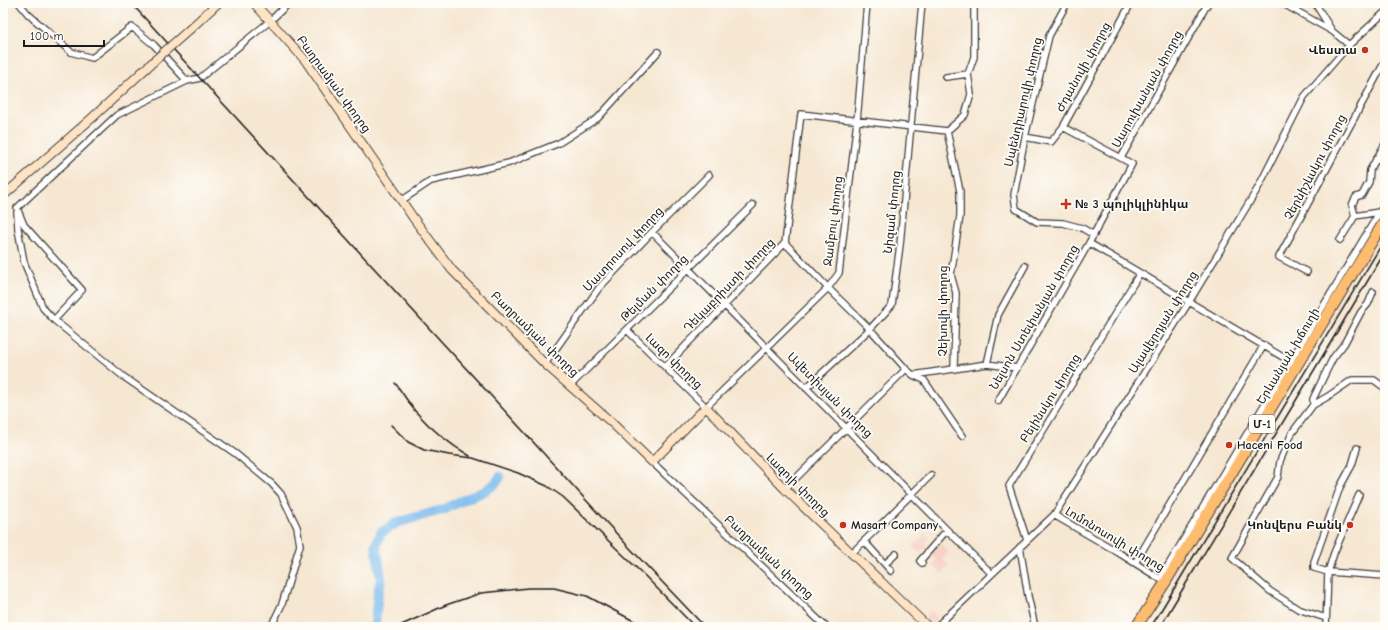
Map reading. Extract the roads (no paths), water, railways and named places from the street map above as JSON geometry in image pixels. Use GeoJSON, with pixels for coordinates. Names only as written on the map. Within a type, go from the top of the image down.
{"type":"FeatureCollection","features":[{"type":"Feature","properties":{"kind":"highway","name":"Երևանյան խճուղի"},"geometry":{"type":"LineString","coordinates":[[1136,627],[1382,216]]}},
{"type":"Feature","properties":{"kind":"street"},"geometry":{"type":"LineString","coordinates":[[19,3],[28,14],[71,52],[92,58],[132,27],[154,45],[187,81]]}},
{"type":"Feature","properties":{"kind":"street"},"geometry":{"type":"LineString","coordinates":[[3,196],[92,118],[218,3]]}},
{"type":"Feature","properties":{"kind":"street","name":"Բաղրամյան փողոց"},"geometry":{"type":"LineString","coordinates":[[254,3],[305,60],[401,200],[452,270],[545,364],[611,422],[826,627]]}},
{"type":"Feature","properties":{"kind":"street"},"geometry":{"type":"LineString","coordinates":[[272,627],[282,604],[300,546],[297,527],[281,494],[272,484],[236,454],[124,377],[54,320],[43,308],[24,262],[18,229],[17,208],[117,115],[187,81],[200,78],[270,21],[289,3]]}},
{"type":"Feature","properties":{"kind":"street","name":"Ջամբուլ փողոց"},"geometry":{"type":"LineString","coordinates":[[652,462],[828,288],[839,273],[857,121],[867,3]]}},
{"type":"Feature","properties":{"kind":"street","name":"Նիզամ փողոց"},"geometry":{"type":"LineString","coordinates":[[806,388],[870,329],[892,305],[900,245],[922,3]]}},
{"type":"Feature","properties":{"kind":"street"},"geometry":{"type":"LineString","coordinates":[[857,121],[947,131],[965,115],[970,94],[968,74],[974,57],[974,3]]}},
{"type":"Feature","properties":{"kind":"street","name":"Սպենդիարովի փողոց"},"geometry":{"type":"LineString","coordinates":[[1067,3],[1049,36],[1024,137],[1014,195],[1016,209],[1038,222],[1063,223],[1082,228],[1094,235]]}},
{"type":"Feature","properties":{"kind":"street","name":"Ժդանովի փողոց"},"geometry":{"type":"LineString","coordinates":[[1121,158],[1063,127],[1131,3]]}},
{"type":"Feature","properties":{"kind":"street","name":"Սարուխանյան փողոց"},"geometry":{"type":"LineString","coordinates":[[1089,244],[1132,164],[1121,158],[1208,3]]}},
{"type":"Feature","properties":{"kind":"street"},"geometry":{"type":"LineString","coordinates":[[1282,3],[1332,31],[1348,45]]}},
{"type":"Feature","properties":{"kind":"street"},"geometry":{"type":"LineString","coordinates":[[1316,3],[1332,31]]}},
{"type":"Feature","properties":{"kind":"street","name":"Ալավերդյան փողոց"},"geometry":{"type":"LineString","coordinates":[[936,627],[1054,515],[1258,188],[1304,97],[1348,45],[1385,12]]}},
{"type":"Feature","properties":{"kind":"street"},"geometry":{"type":"LineString","coordinates":[[401,200],[431,181],[509,163],[559,143],[598,118],[658,52]]}},
{"type":"Feature","properties":{"kind":"street","name":"Չերնիշևսկու փողոց"},"geometry":{"type":"LineString","coordinates":[[1306,272],[1279,257],[1385,61]]}},
{"type":"Feature","properties":{"kind":"street"},"geometry":{"type":"LineString","coordinates":[[946,77],[968,74]]}},
{"type":"Feature","properties":{"kind":"street","name":"Դեկաբրիստի փողոց"},"geometry":{"type":"LineString","coordinates":[[665,367],[785,243],[801,114],[857,121]]}},
{"type":"Feature","properties":{"kind":"street"},"geometry":{"type":"LineString","coordinates":[[1024,137],[1051,142],[1063,127]]}},
{"type":"Feature","properties":{"kind":"street","name":"Չեխովի փողոց"},"geometry":{"type":"LineString","coordinates":[[947,131],[960,191],[960,216],[951,275],[956,293],[954,368]]}},
{"type":"Feature","properties":{"kind":"street"},"geometry":{"type":"LineString","coordinates":[[1340,240],[1354,216],[1352,205],[1356,198],[1362,195],[1369,182],[1370,170],[1385,144]]}},
{"type":"Feature","properties":{"kind":"street"},"geometry":{"type":"LineString","coordinates":[[1376,159],[1385,163]]}},
{"type":"Feature","properties":{"kind":"street","name":"Մատրոսով փողոց"},"geometry":{"type":"LineString","coordinates":[[545,364],[599,288],[709,175]]}},
{"type":"Feature","properties":{"kind":"street"},"geometry":{"type":"LineString","coordinates":[[1354,216],[1382,216],[1385,203]]}},
{"type":"Feature","properties":{"kind":"street","name":"Թելման փողոց"},"geometry":{"type":"LineString","coordinates":[[570,386],[753,205]]}},
{"type":"Feature","properties":{"kind":"street"},"geometry":{"type":"LineString","coordinates":[[17,208],[24,225],[82,290],[54,320]]}},
{"type":"Feature","properties":{"kind":"street","name":"Ավետիսյան փողոց"},"geometry":{"type":"LineString","coordinates":[[652,232],[992,574]]}},
{"type":"Feature","properties":{"kind":"street"},"geometry":{"type":"LineString","coordinates":[[785,243],[870,329],[906,369],[913,375],[924,380],[962,436]]}},
{"type":"Feature","properties":{"kind":"street"},"geometry":{"type":"LineString","coordinates":[[1089,244],[1294,363]]}},
{"type":"Feature","properties":{"kind":"street","name":"Նելսոն Ստեփանյան փողոց"},"geometry":{"type":"LineString","coordinates":[[998,401],[1089,244]]}},
{"type":"Feature","properties":{"kind":"street"},"geometry":{"type":"LineString","coordinates":[[987,364],[998,315],[1025,266]]}},
{"type":"Feature","properties":{"kind":"street","name":"Բելինսկու փողոց"},"geometry":{"type":"LineString","coordinates":[[1027,540],[1008,486],[1140,273]]}},
{"type":"Feature","properties":{"kind":"street"},"geometry":{"type":"LineString","coordinates":[[1313,405],[1313,399],[1333,358],[1344,344],[1361,312],[1368,304],[1373,292]]}},
{"type":"Feature","properties":{"kind":"street","name":"Լազո փողոց"},"geometry":{"type":"LineString","coordinates":[[627,330],[706,407]]}},
{"type":"Feature","properties":{"kind":"street"},"geometry":{"type":"LineString","coordinates":[[1135,563],[1264,345]]}},
{"type":"Feature","properties":{"kind":"street"},"geometry":{"type":"LineString","coordinates":[[913,375],[987,364],[1017,368]]}},
{"type":"Feature","properties":{"kind":"street"},"geometry":{"type":"LineString","coordinates":[[784,489],[906,369]]}},
{"type":"Feature","properties":{"kind":"street"},"geometry":{"type":"LineString","coordinates":[[1326,618],[1298,609],[1275,595],[1232,558],[1278,477],[1280,461],[1292,433],[1313,405],[1352,380],[1374,380],[1385,388]]}},
{"type":"Feature","properties":{"kind":"street","name":"Լազոյի փողոց"},"geometry":{"type":"LineString","coordinates":[[706,407],[784,489],[928,627]]}},
{"type":"Feature","properties":{"kind":"street"},"geometry":{"type":"LineString","coordinates":[[1357,448],[1352,464],[1340,486],[1314,562],[1314,568],[1328,572],[1385,576]]}},
{"type":"Feature","properties":{"kind":"street"},"geometry":{"type":"LineString","coordinates":[[851,554],[911,493],[931,475]]}},
{"type":"Feature","properties":{"kind":"street"},"geometry":{"type":"LineString","coordinates":[[1326,627],[1328,572],[1334,553],[1359,495]]}},
{"type":"Feature","properties":{"kind":"street","name":"Լոմոնոսովի փողոց"},"geometry":{"type":"LineString","coordinates":[[1054,515],[1111,548],[1163,581]]}},
{"type":"Feature","properties":{"kind":"street"},"geometry":{"type":"LineString","coordinates":[[922,563],[920,561],[947,530]]}},
{"type":"Feature","properties":{"kind":"street"},"geometry":{"type":"LineString","coordinates":[[864,541],[891,571]]}},
{"type":"Feature","properties":{"kind":"street"},"geometry":{"type":"LineString","coordinates":[[1020,547],[1035,627]]}},
{"type":"Feature","properties":{"kind":"street"},"geometry":{"type":"LineString","coordinates":[[885,564],[896,554]]}},
{"type":"Feature","properties":{"kind":"waterway"},"geometry":{"type":"LineString","coordinates":[[373,627],[375,623],[381,579],[376,545],[381,533],[396,523],[445,509],[485,491],[496,483],[500,477]]}},
{"type":"Feature","properties":{"kind":"railway"},"geometry":{"type":"LineString","coordinates":[[131,3],[626,544],[705,627]]}},
{"type":"Feature","properties":{"kind":"railway"},"geometry":{"type":"LineString","coordinates":[[1151,627],[1385,239]]}},
{"type":"Feature","properties":{"kind":"railway"},"geometry":{"type":"LineString","coordinates":[[1160,627],[1385,252]]}},
{"type":"Feature","properties":{"kind":"railway"},"geometry":{"type":"LineString","coordinates":[[395,383],[415,411],[427,424],[441,436],[470,456]]}},
{"type":"Feature","properties":{"kind":"railway"},"geometry":{"type":"LineString","coordinates":[[391,425],[408,442],[424,450],[473,458],[518,473],[547,486],[563,497],[645,576],[695,627]]}},
{"type":"Feature","properties":{"kind":"railway"},"geometry":{"type":"LineString","coordinates":[[397,627],[446,605],[481,593],[528,588],[554,588],[587,596],[645,627]]}},
{"type":"Feature","properties":{"kind":"place","name":"Վեստա"},"geometry":{"type":"Point","coordinates":[1365,50]}},
{"type":"Feature","properties":{"kind":"place","name":"№ 3 պոլիկլինիկա"},"geometry":{"type":"Point","coordinates":[1066,204]}},
{"type":"Feature","properties":{"kind":"place","name":"Haceni Food"},"geometry":{"type":"Point","coordinates":[1229,445]}},
{"type":"Feature","properties":{"kind":"place","name":"Masart Company"},"geometry":{"type":"Point","coordinates":[843,525]}},
{"type":"Feature","properties":{"kind":"place","name":"Կոնվերս Բանկ"},"geometry":{"type":"Point","coordinates":[1350,525]}}]}
